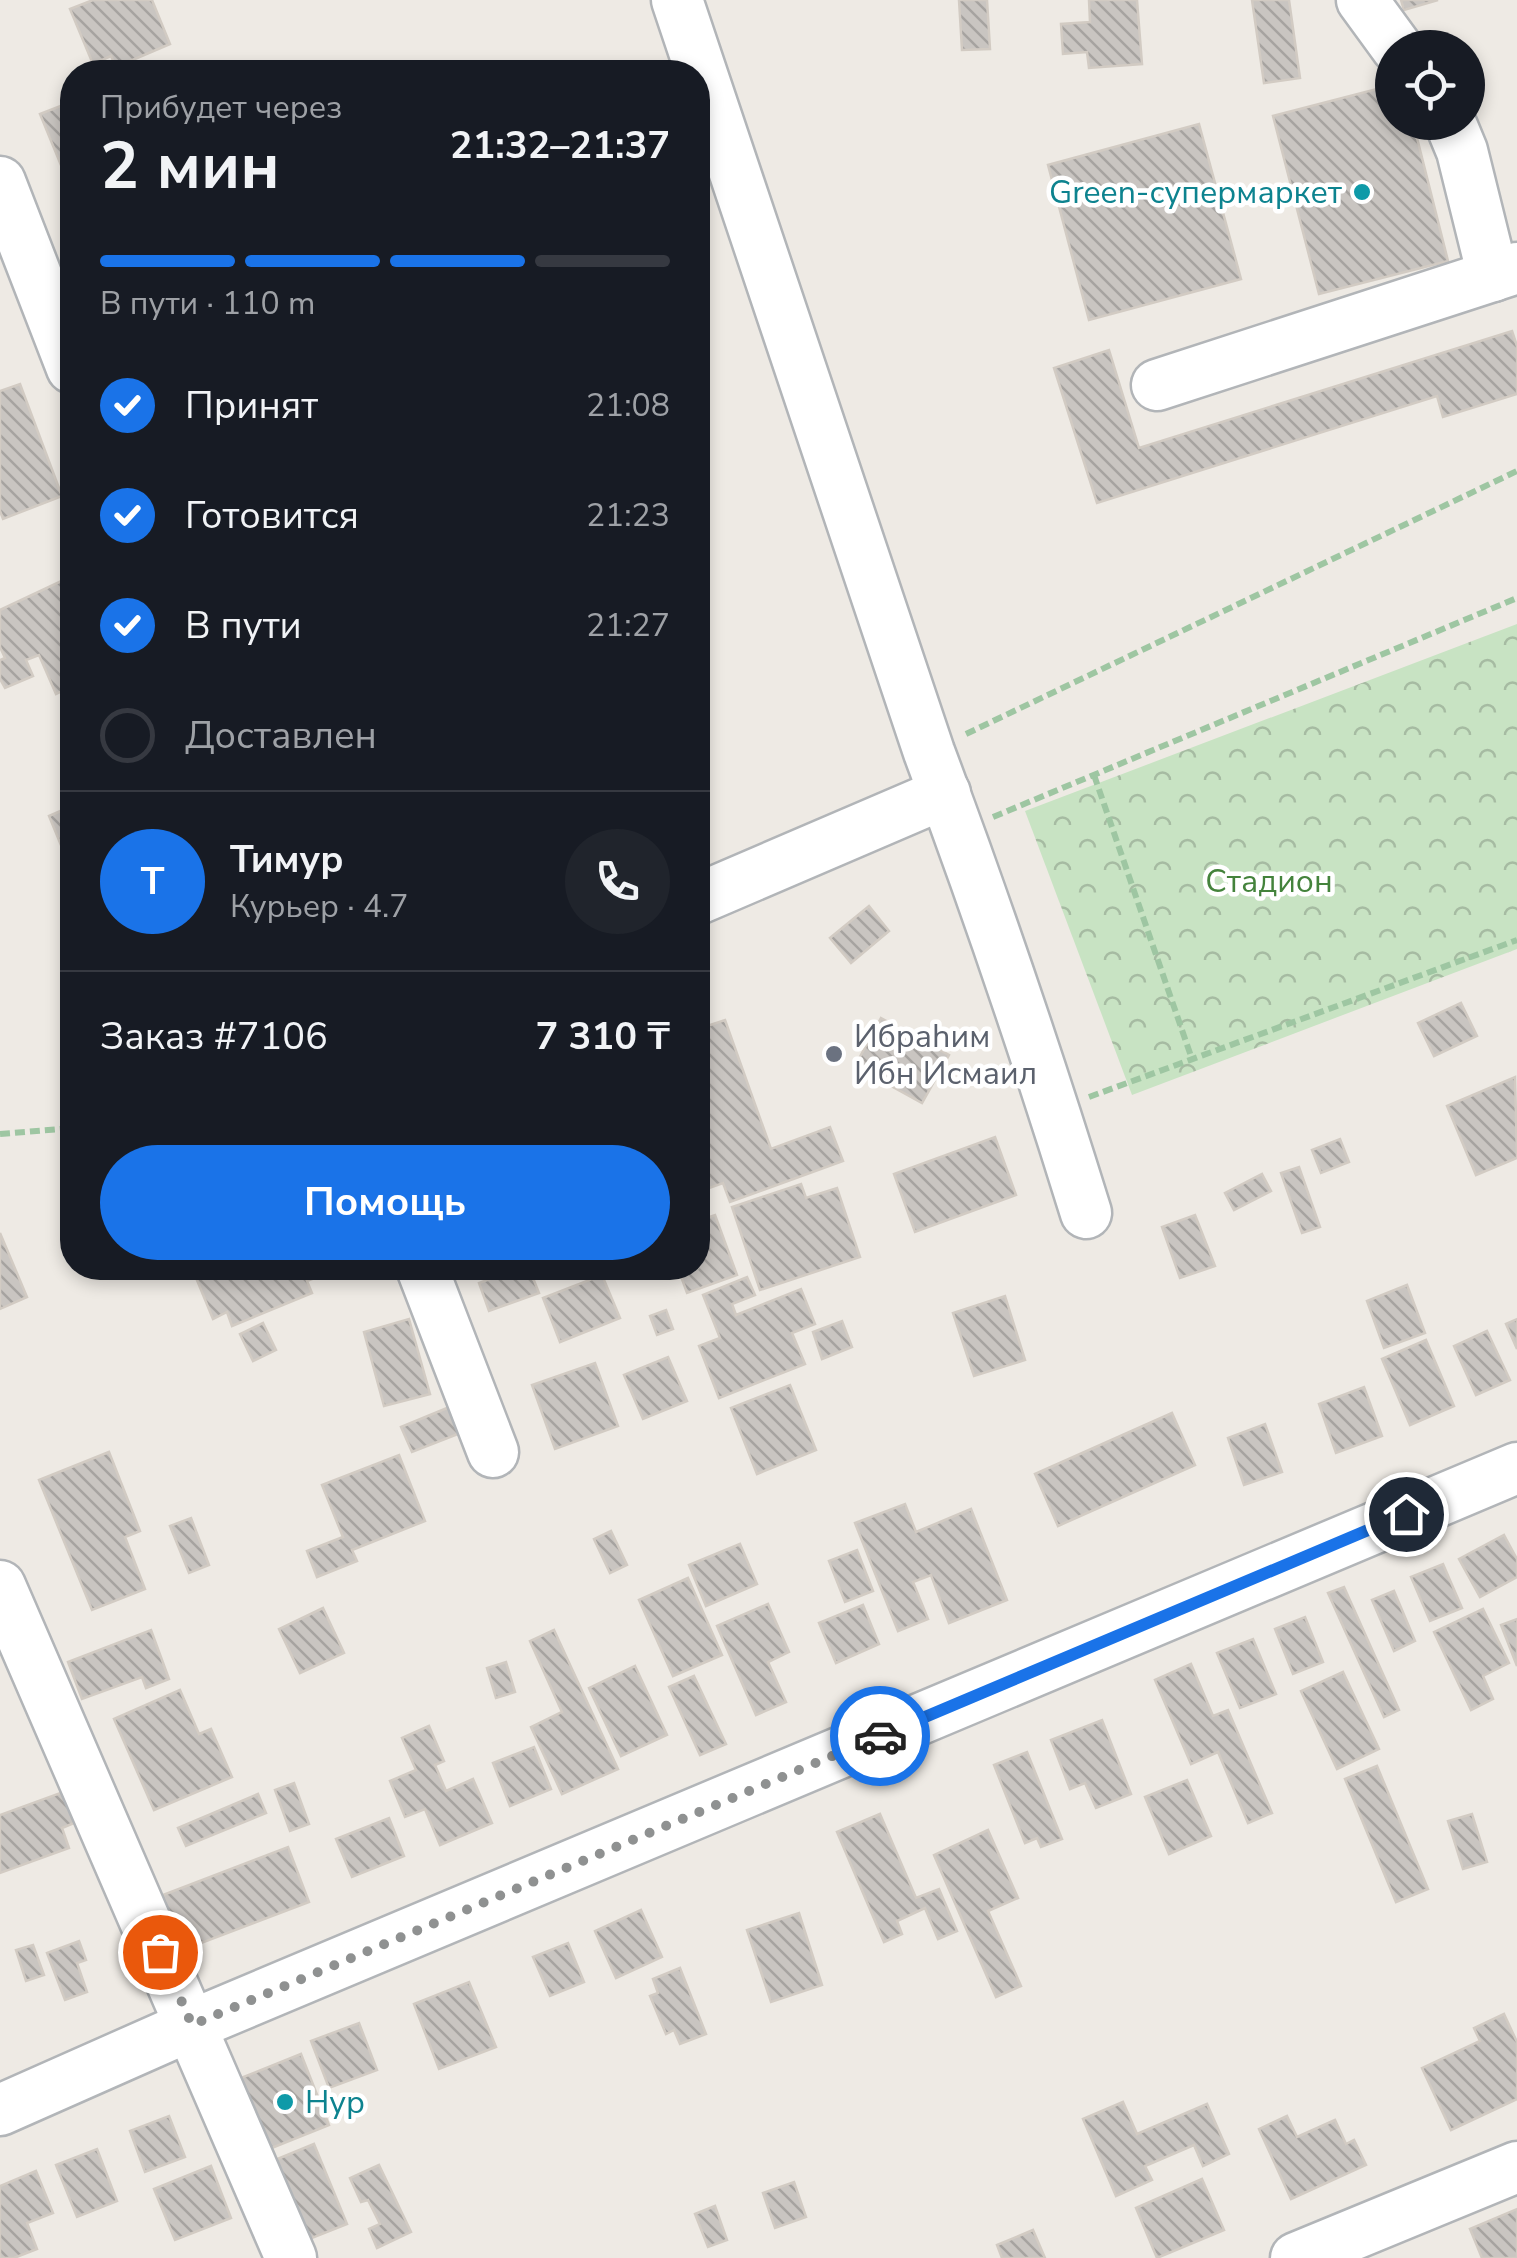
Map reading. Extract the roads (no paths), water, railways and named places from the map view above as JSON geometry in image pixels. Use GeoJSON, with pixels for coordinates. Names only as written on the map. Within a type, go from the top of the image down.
{"type":"FeatureCollection","features":[{"type":"Feature","properties":{"kind":"street"},"geometry":{"type":"LineString","coordinates":[[677,0],[697,60]]}},
{"type":"Feature","properties":{"kind":"street"},"geometry":{"type":"LineString","coordinates":[[1362,0],[1384,30]]}},
{"type":"Feature","properties":{"kind":"street"},"geometry":{"type":"LineString","coordinates":[[710,98],[1086,1213]]}},
{"type":"Feature","properties":{"kind":"street"},"geometry":{"type":"LineString","coordinates":[[1157,384],[1505,272],[1457,140]]}},
{"type":"Feature","properties":{"kind":"street"},"geometry":{"type":"LineString","coordinates":[[0,182],[60,337]]}},
{"type":"Feature","properties":{"kind":"street"},"geometry":{"type":"LineString","coordinates":[[710,894],[945,792]]}},
{"type":"Feature","properties":{"kind":"street"},"geometry":{"type":"LineString","coordinates":[[427,1280],[493,1452]]}},
{"type":"Feature","properties":{"kind":"street"},"geometry":{"type":"LineString","coordinates":[[0,2110],[192,2025],[1517,1468]]}},
{"type":"Feature","properties":{"kind":"street"},"geometry":{"type":"LineString","coordinates":[[0,1586],[291,2258]]}},
{"type":"Feature","properties":{"kind":"street"},"geometry":{"type":"LineString","coordinates":[[1296,2258],[1517,2167]]}},
{"type":"Feature","properties":{"kind":"place","name":"Green-супермаркет"},"geometry":{"type":"Point","coordinates":[1362,192]}},
{"type":"Feature","properties":{"kind":"place","name":"Ибраһим Ибн Исмаил"},"geometry":{"type":"Point","coordinates":[834,1054]}},
{"type":"Feature","properties":{"kind":"place","name":"Нур"},"geometry":{"type":"Point","coordinates":[285,2102]}},
{"type":"Feature","properties":{"kind":"park label","name":"Стадион"},"geometry":{"type":"Point","coordinates":[1269,881]}}]}
